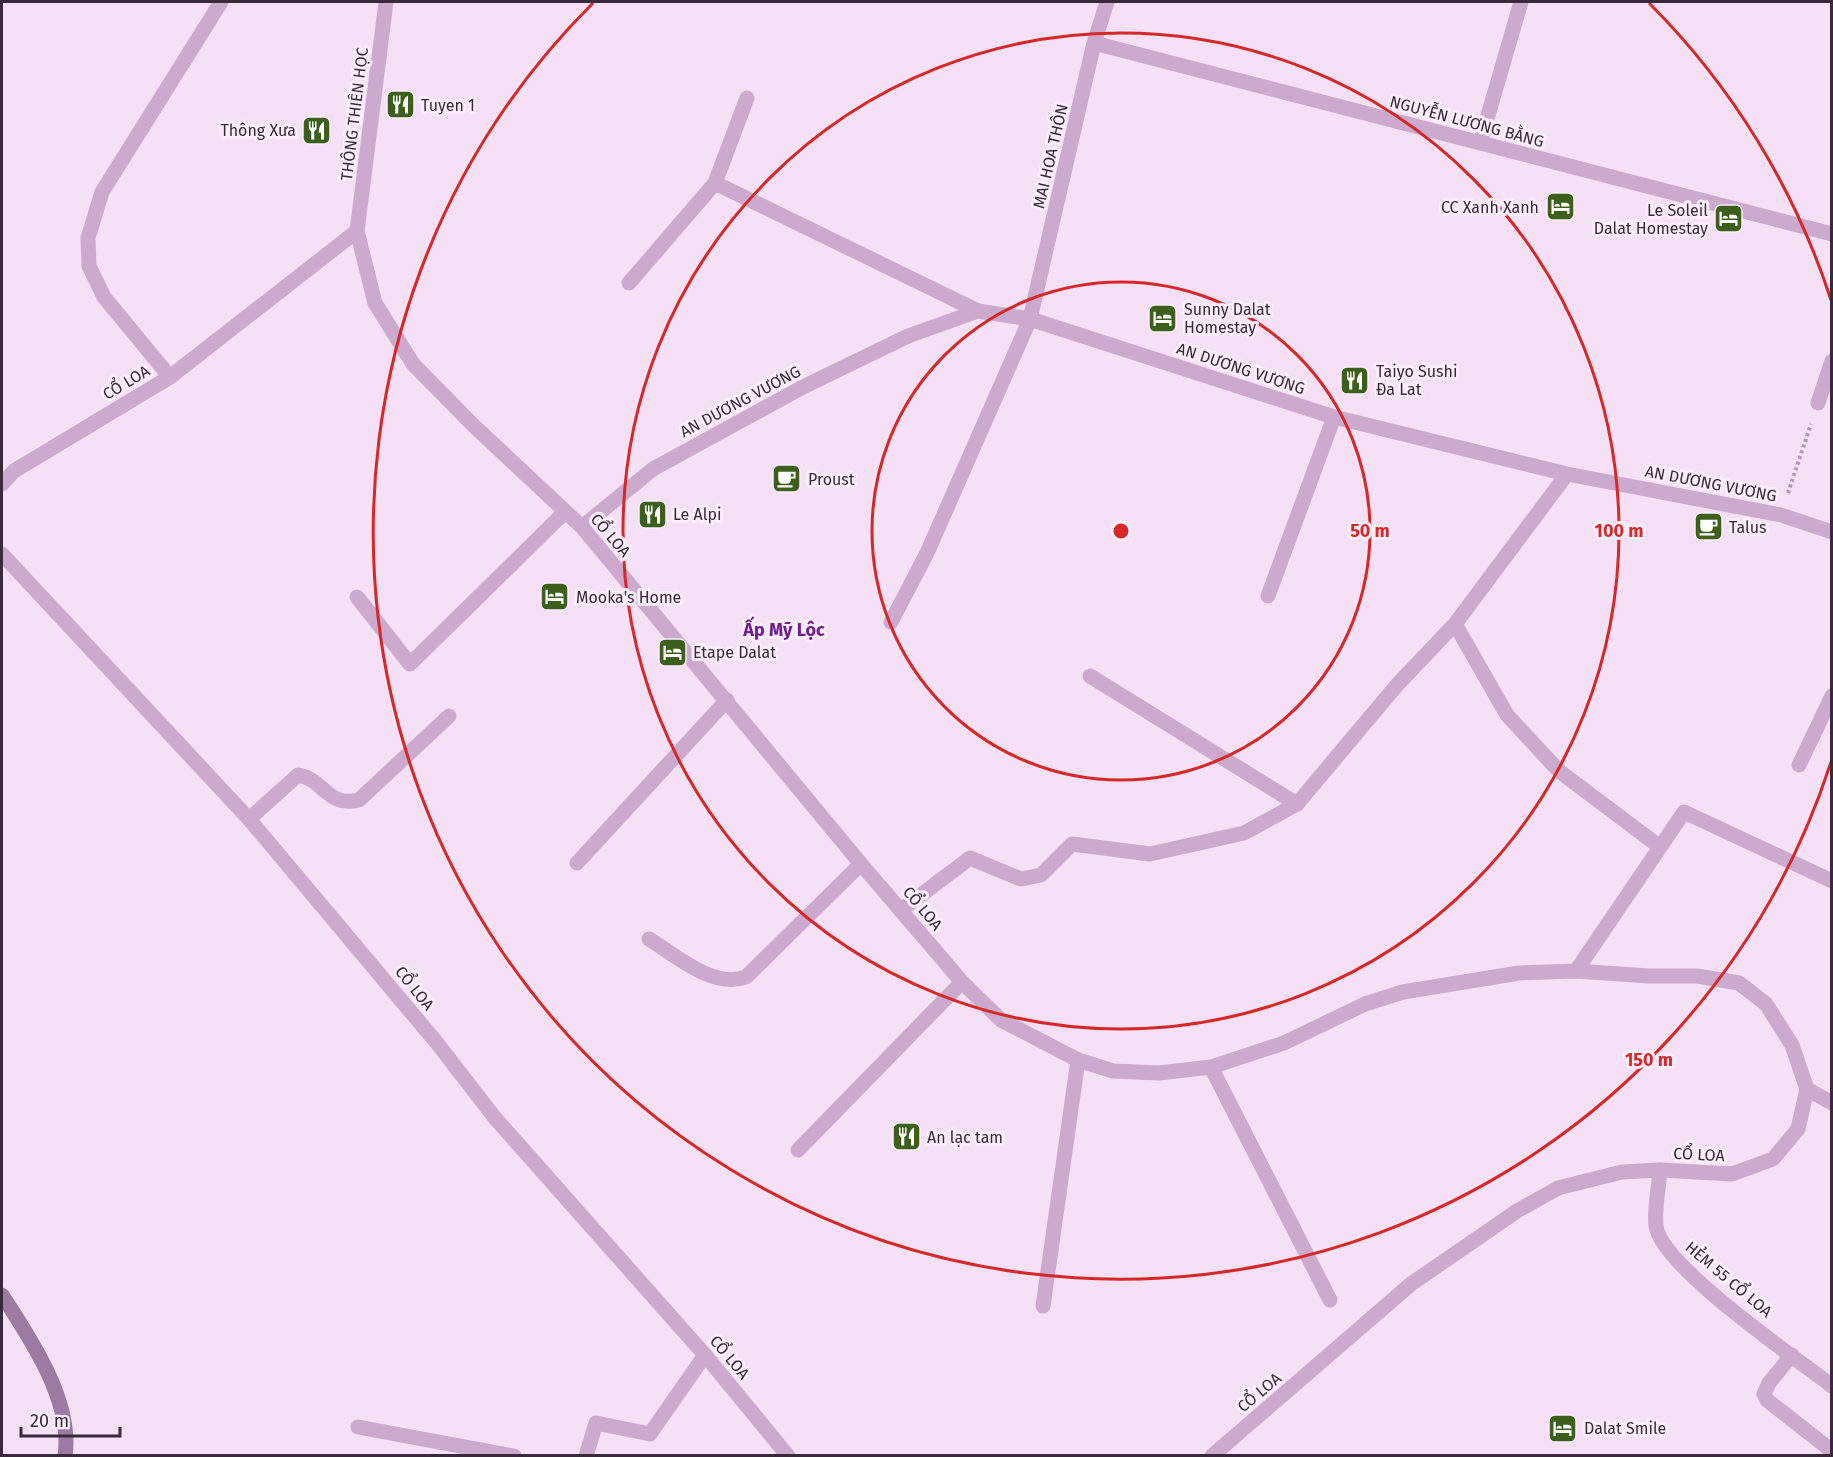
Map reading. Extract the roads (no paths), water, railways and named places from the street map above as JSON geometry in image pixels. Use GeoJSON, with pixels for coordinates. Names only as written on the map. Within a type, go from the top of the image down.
{"type":"FeatureCollection","features":[{"type":"Feature","properties":{"kind":"main road"},"geometry":{"type":"LineString","coordinates":[[2,1295],[41,1358],[54,1388],[62,1414],[65,1455]]}},
{"type":"Feature","properties":{"kind":"street"},"geometry":{"type":"LineString","coordinates":[[170,377],[104,297],[89,266],[88,238],[102,192],[221,2]]}},
{"type":"Feature","properties":{"kind":"street","name":"THÔNG THIÊN HỌC"},"geometry":{"type":"LineString","coordinates":[[357,231],[386,2]]}},
{"type":"Feature","properties":{"kind":"street","name":"MAI HOA THÔN"},"geometry":{"type":"LineString","coordinates":[[891,622],[927,553],[1030,319],[1094,43],[1107,2]]}},
{"type":"Feature","properties":{"kind":"street"},"geometry":{"type":"LineString","coordinates":[[1480,143],[1521,2]]}},
{"type":"Feature","properties":{"kind":"street","name":"NGUYỄN LƯƠNG BẰNG"},"geometry":{"type":"LineString","coordinates":[[1094,43],[1832,234]]}},
{"type":"Feature","properties":{"kind":"street"},"geometry":{"type":"LineString","coordinates":[[629,283],[716,183],[747,98]]}},
{"type":"Feature","properties":{"kind":"street"},"geometry":{"type":"LineString","coordinates":[[716,183],[978,311]]}},
{"type":"Feature","properties":{"kind":"street","name":"CỔ LOA"},"geometry":{"type":"LineString","coordinates":[[2,484],[14,471],[170,377],[357,231],[375,303],[413,364],[473,426],[582,527],[861,864],[962,982],[1000,1020],[1078,1060],[1113,1071],[1159,1072],[1211,1067],[1284,1043],[1365,1004],[1403,992],[1519,973],[1576,971],[1649,976],[1697,976],[1739,983],[1766,1005],[1792,1044],[1807,1089],[1798,1129],[1773,1159],[1732,1174],[1660,1170],[1622,1172],[1558,1188],[1517,1210],[1411,1284],[1212,1455]]}},
{"type":"Feature","properties":{"kind":"street","name":"AN DƯƠNG VƯƠNG"},"geometry":{"type":"LineString","coordinates":[[582,527],[653,469],[803,387],[908,336],[978,311],[1030,319],[1334,417],[1567,474],[1781,515],[1832,532]]}},
{"type":"Feature","properties":{"kind":"street"},"geometry":{"type":"LineString","coordinates":[[1818,403],[1832,361]]}},
{"type":"Feature","properties":{"kind":"street"},"geometry":{"type":"LineString","coordinates":[[1268,596],[1334,417]]}},
{"type":"Feature","properties":{"kind":"street"},"geometry":{"type":"LineString","coordinates":[[901,910],[970,858],[1021,879],[1041,875],[1072,844],[1150,854],[1244,833],[1297,804],[1397,685],[1455,624],[1567,474]]}},
{"type":"Feature","properties":{"kind":"street"},"geometry":{"type":"LineString","coordinates":[[357,597],[410,664],[566,512]]}},
{"type":"Feature","properties":{"kind":"street","name":"CỔ LOA"},"geometry":{"type":"LineString","coordinates":[[2,554],[249,819],[437,1043],[495,1118],[705,1355],[788,1455]]}},
{"type":"Feature","properties":{"kind":"street"},"geometry":{"type":"LineString","coordinates":[[1455,624],[1507,715],[1560,771],[1659,847]]}},
{"type":"Feature","properties":{"kind":"street"},"geometry":{"type":"LineString","coordinates":[[1090,676],[1297,804]]}},
{"type":"Feature","properties":{"kind":"street"},"geometry":{"type":"LineString","coordinates":[[1799,765],[1832,696]]}},
{"type":"Feature","properties":{"kind":"street"},"geometry":{"type":"LineString","coordinates":[[577,863],[727,700]]}},
{"type":"Feature","properties":{"kind":"street"},"geometry":{"type":"LineString","coordinates":[[249,819],[298,775],[307,776],[338,801],[346,803],[359,800],[449,716]]}},
{"type":"Feature","properties":{"kind":"street"},"geometry":{"type":"LineString","coordinates":[[1576,971],[1684,812],[1832,881]]}},
{"type":"Feature","properties":{"kind":"street"},"geometry":{"type":"LineString","coordinates":[[649,939],[721,981],[736,981],[746,977],[861,864]]}},
{"type":"Feature","properties":{"kind":"street"},"geometry":{"type":"LineString","coordinates":[[798,1150],[962,982]]}},
{"type":"Feature","properties":{"kind":"street"},"geometry":{"type":"LineString","coordinates":[[1043,1306],[1078,1060]]}},
{"type":"Feature","properties":{"kind":"street"},"geometry":{"type":"LineString","coordinates":[[1211,1067],[1330,1300]]}},
{"type":"Feature","properties":{"kind":"street"},"geometry":{"type":"LineString","coordinates":[[1807,1089],[1832,1103]]}},
{"type":"Feature","properties":{"kind":"street","name":"HẺM 55 CỔ LOA"},"geometry":{"type":"LineString","coordinates":[[1660,1170],[1656,1227],[1665,1247],[1696,1279],[1832,1386]]}},
{"type":"Feature","properties":{"kind":"street"},"geometry":{"type":"LineString","coordinates":[[586,1455],[596,1423],[650,1434],[705,1355]]}},
{"type":"Feature","properties":{"kind":"street"},"geometry":{"type":"LineString","coordinates":[[1792,1355],[1769,1383],[1764,1394],[1767,1400],[1832,1451]]}},
{"type":"Feature","properties":{"kind":"street"},"geometry":{"type":"LineString","coordinates":[[358,1427],[514,1455]]}},
{"type":"Feature","properties":{"kind":"place","name":"Tuyen 1"},"geometry":{"type":"Point","coordinates":[400,105]}},
{"type":"Feature","properties":{"kind":"place","name":"Thông Xưa"},"geometry":{"type":"Point","coordinates":[317,130]}},
{"type":"Feature","properties":{"kind":"place","name":"CC Xanh Xanh"},"geometry":{"type":"Point","coordinates":[1560,207]}},
{"type":"Feature","properties":{"kind":"place","name":"Le Soleil Dalat Homestay"},"geometry":{"type":"Point","coordinates":[1729,219]}},
{"type":"Feature","properties":{"kind":"place","name":"Sunny Dalat Homestay"},"geometry":{"type":"Point","coordinates":[1163,318]}},
{"type":"Feature","properties":{"kind":"place","name":"Taiyo Sushi Đa Lat"},"geometry":{"type":"Point","coordinates":[1355,380]}},
{"type":"Feature","properties":{"kind":"place","name":"Proust"},"geometry":{"type":"Point","coordinates":[787,479]}},
{"type":"Feature","properties":{"kind":"place","name":"Le Alpi"},"geometry":{"type":"Point","coordinates":[652,514]}},
{"type":"Feature","properties":{"kind":"place","name":"Talus"},"geometry":{"type":"Point","coordinates":[1708,527]}},
{"type":"Feature","properties":{"kind":"place","name":"Mooka's Home"},"geometry":{"type":"Point","coordinates":[555,597]}},
{"type":"Feature","properties":{"kind":"place","name":"Etape Dalat"},"geometry":{"type":"Point","coordinates":[672,652]}},
{"type":"Feature","properties":{"kind":"place","name":"An lạc tam"},"geometry":{"type":"Point","coordinates":[906,1137]}},
{"type":"Feature","properties":{"kind":"place","name":"Dalat Smile"},"geometry":{"type":"Point","coordinates":[1563,1428]}},
{"type":"Feature","properties":{"kind":"district","name":"Ấp Mỹ Lộc"},"geometry":{"type":"Point","coordinates":[784,630]}}]}
